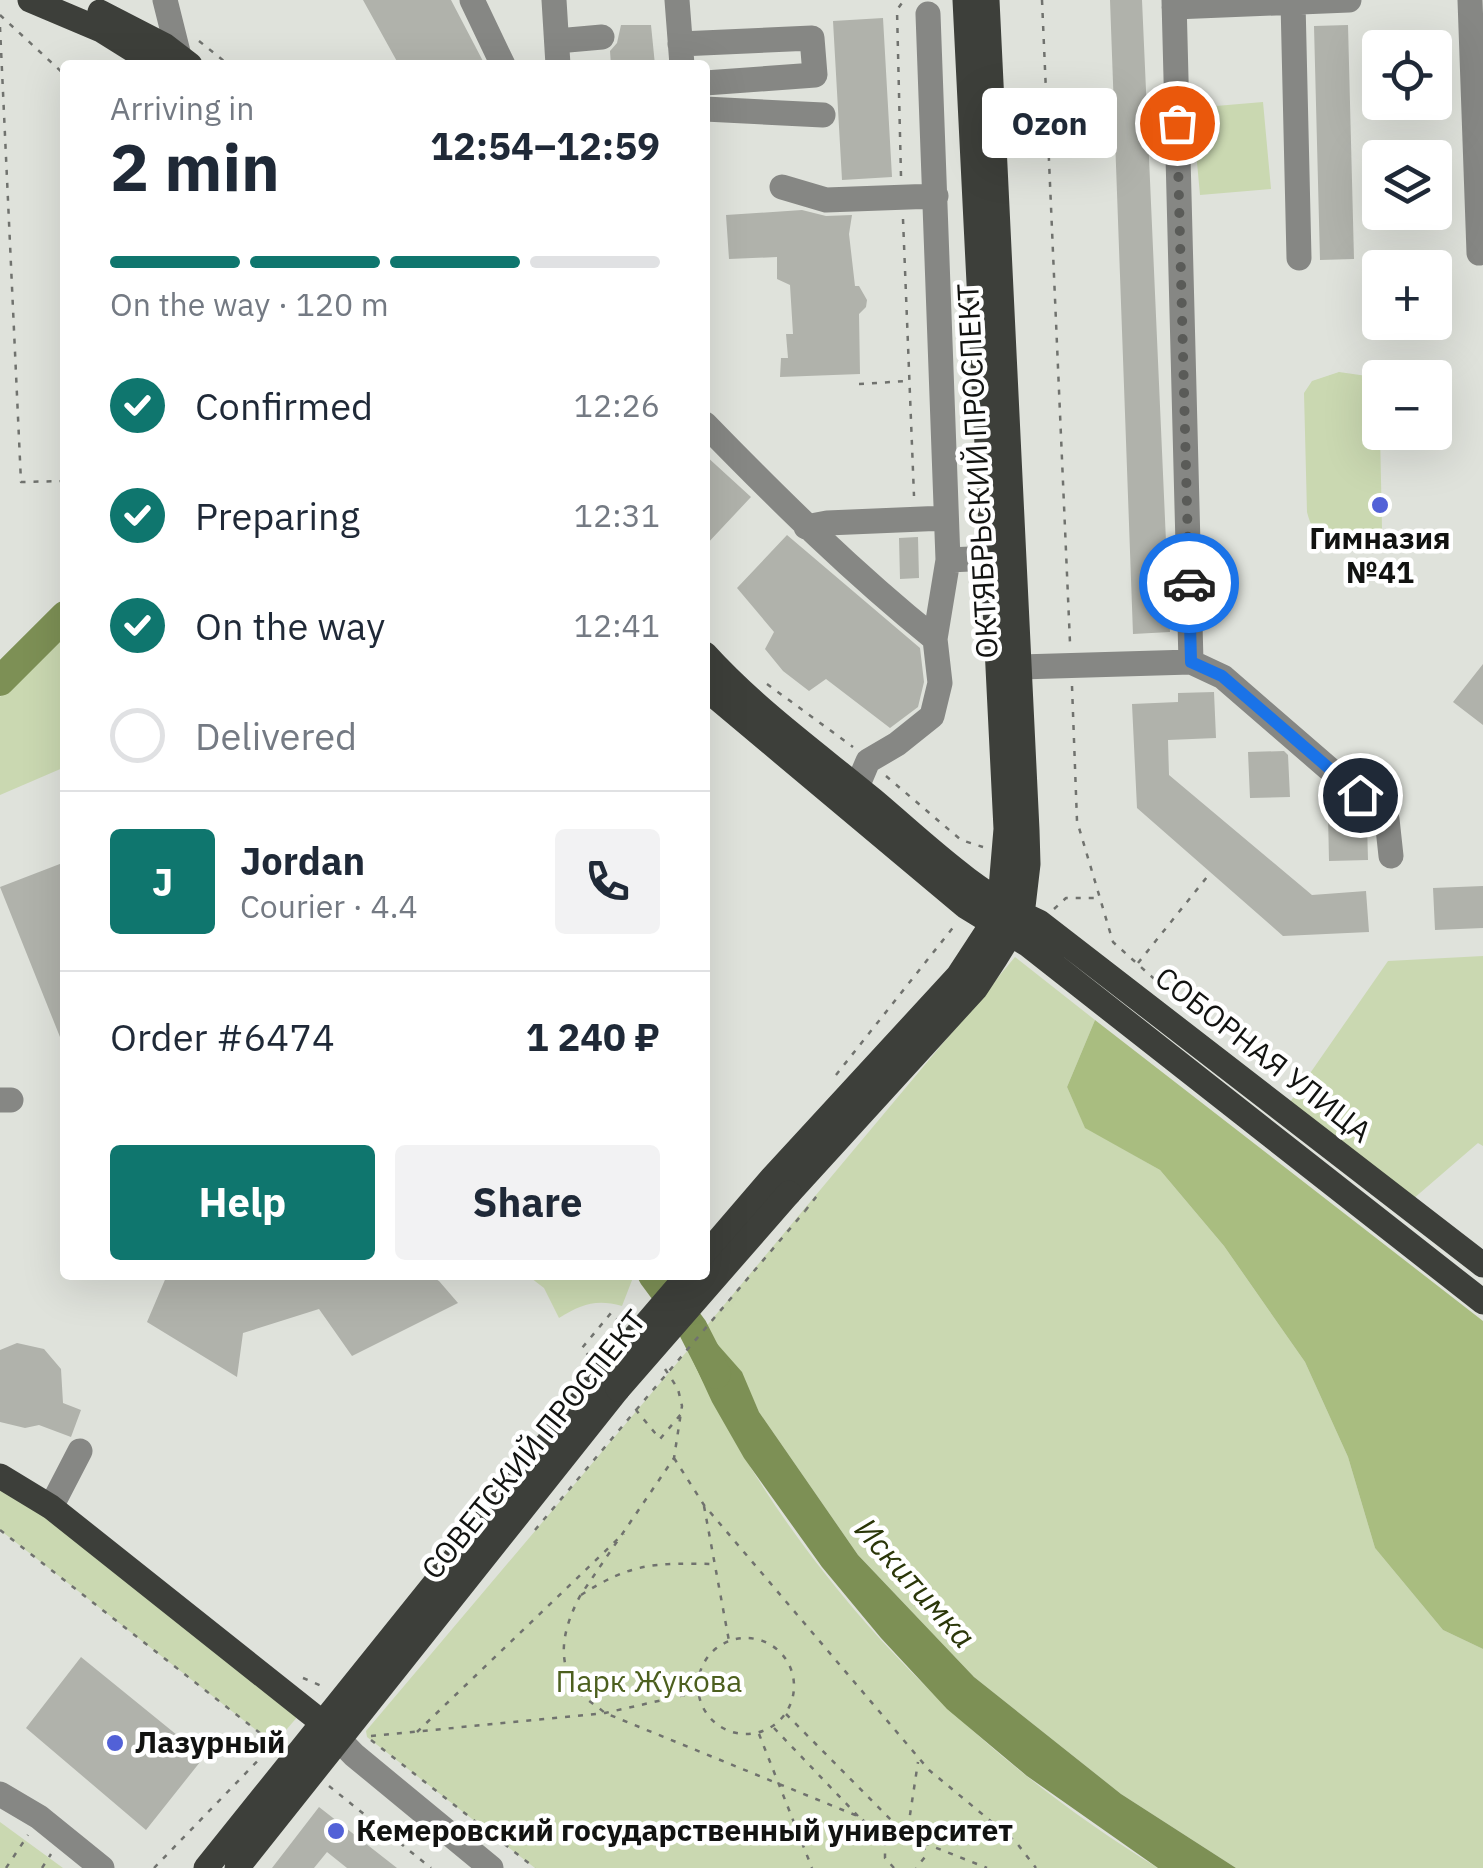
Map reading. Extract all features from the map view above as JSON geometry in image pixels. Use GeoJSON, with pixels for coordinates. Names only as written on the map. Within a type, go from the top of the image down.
{"type":"FeatureCollection","features":[{"type":"Feature","properties":{"kind":"main road"},"geometry":{"type":"LineString","coordinates":[[30,0],[168,60]]}},
{"type":"Feature","properties":{"kind":"main road"},"geometry":{"type":"LineString","coordinates":[[76,0],[164,45],[173,60]]}},
{"type":"Feature","properties":{"kind":"main road","name":"ОКТЯБРЬСКИЙ ПРОСПЕКТ"},"geometry":{"type":"LineString","coordinates":[[976,5],[1006,918]]}},
{"type":"Feature","properties":{"kind":"main road","name":"ОКТЯБРЬСКИЙ ПРОСПЕКТ"},"geometry":{"type":"LineString","coordinates":[[976,5],[1020,667],[1028,864],[1006,918]]}},
{"type":"Feature","properties":{"kind":"main road"},"geometry":{"type":"LineString","coordinates":[[710,659],[758,706],[974,883],[1006,918]]}},
{"type":"Feature","properties":{"kind":"main road"},"geometry":{"type":"LineString","coordinates":[[710,692],[965,906],[1006,918]]}},
{"type":"Feature","properties":{"kind":"main road","name":"СОБОРНАЯ УЛИЦА"},"geometry":{"type":"LineString","coordinates":[[1006,918],[1039,922],[1483,1266]]}},
{"type":"Feature","properties":{"kind":"main road","name":"СОБОРНАЯ УЛИЦА"},"geometry":{"type":"LineString","coordinates":[[1006,918],[1027,944],[1483,1302]]}},
{"type":"Feature","properties":{"kind":"main road","name":"СОВЕТСКИЙ ПРОСПЕКТ"},"geometry":{"type":"LineString","coordinates":[[710,1272],[789,1194],[976,988],[1006,918]]}},
{"type":"Feature","properties":{"kind":"main road","name":"СОВЕТСКИЙ ПРОСПЕКТ"},"geometry":{"type":"LineString","coordinates":[[710,1252],[789,1194]]}},
{"type":"Feature","properties":{"kind":"main road","name":"СОВЕТСКИЙ ПРОСПЕКТ"},"geometry":{"type":"LineString","coordinates":[[237,1868],[331,1731],[684,1280]]}},
{"type":"Feature","properties":{"kind":"main road","name":"СОВЕТСКИЙ ПРОСПЕКТ"},"geometry":{"type":"LineString","coordinates":[[606,1375],[702,1280]]}},
{"type":"Feature","properties":{"kind":"main road"},"geometry":{"type":"LineString","coordinates":[[0,1476],[51,1507],[331,1731]]}},
{"type":"Feature","properties":{"kind":"main road","name":"СОВЕТСКИЙ ПРОСПЕКТ"},"geometry":{"type":"LineString","coordinates":[[206,1868],[331,1731]]}},
{"type":"Feature","properties":{"kind":"street"},"geometry":{"type":"LineString","coordinates":[[166,0],[175,60]]}},
{"type":"Feature","properties":{"kind":"street"},"geometry":{"type":"LineString","coordinates":[[472,0],[501,60]]}},
{"type":"Feature","properties":{"kind":"street"},"geometry":{"type":"LineString","coordinates":[[554,0],[557,53],[602,37]]}},
{"type":"Feature","properties":{"kind":"street"},"geometry":{"type":"LineString","coordinates":[[686,0],[678,0],[681,54],[812,38],[814,75],[710,83]]}},
{"type":"Feature","properties":{"kind":"street"},"geometry":{"type":"LineString","coordinates":[[1191,662],[1174,4],[1349,0]]}},
{"type":"Feature","properties":{"kind":"street"},"geometry":{"type":"LineString","coordinates":[[1470,0],[1478,254]]}},
{"type":"Feature","properties":{"kind":"street"},"geometry":{"type":"LineString","coordinates":[[1293,2],[1299,258]]}},
{"type":"Feature","properties":{"kind":"street"},"geometry":{"type":"LineString","coordinates":[[857,787],[868,761],[932,716],[940,683],[934,639],[948,560],[936,196],[925,7],[976,5]]}},
{"type":"Feature","properties":{"kind":"street"},"geometry":{"type":"LineString","coordinates":[[710,109],[823,115]]}},
{"type":"Feature","properties":{"kind":"street"},"geometry":{"type":"LineString","coordinates":[[782,187],[826,200],[936,196]]}},
{"type":"Feature","properties":{"kind":"street"},"geometry":{"type":"LineString","coordinates":[[710,429],[806,528],[934,639]]}},
{"type":"Feature","properties":{"kind":"street"},"geometry":{"type":"LineString","coordinates":[[806,528],[826,523],[946,518]]}},
{"type":"Feature","properties":{"kind":"street"},"geometry":{"type":"LineString","coordinates":[[948,560],[993,558]]}},
{"type":"Feature","properties":{"kind":"street"},"geometry":{"type":"LineString","coordinates":[[1020,667],[1191,662],[1222,676],[1387,819],[1391,856]]}},
{"type":"Feature","properties":{"kind":"street"},"geometry":{"type":"LineString","coordinates":[[1256,1125],[1270,1102]]}},
{"type":"Feature","properties":{"kind":"street"},"geometry":{"type":"LineString","coordinates":[[51,1507],[80,1451]]}},
{"type":"Feature","properties":{"kind":"street"},"geometry":{"type":"LineString","coordinates":[[331,1731],[491,1868]]}},
{"type":"Feature","properties":{"kind":"street"},"geometry":{"type":"LineString","coordinates":[[0,1794],[40,1817],[102,1868]]}},
{"type":"Feature","properties":{"kind":"path"},"geometry":{"type":"LineString","coordinates":[[904,0],[897,10],[914,510]]}},
{"type":"Feature","properties":{"kind":"path"},"geometry":{"type":"LineString","coordinates":[[1042,0],[1078,822],[1112,942],[1179,1002]]}},
{"type":"Feature","properties":{"kind":"path"},"geometry":{"type":"LineString","coordinates":[[0,15],[60,70]]}},
{"type":"Feature","properties":{"kind":"path"},"geometry":{"type":"LineString","coordinates":[[0,26],[21,482],[60,481]]}},
{"type":"Feature","properties":{"kind":"path"},"geometry":{"type":"LineString","coordinates":[[194,34],[223,60]]}},
{"type":"Feature","properties":{"kind":"path"},"geometry":{"type":"LineString","coordinates":[[859,384],[909,381]]}},
{"type":"Feature","properties":{"kind":"path"},"geometry":{"type":"LineString","coordinates":[[762,680],[868,761],[960,840],[984,847]]}},
{"type":"Feature","properties":{"kind":"path"},"geometry":{"type":"LineString","coordinates":[[1137,964],[1206,877]]}},
{"type":"Feature","properties":{"kind":"path"},"geometry":{"type":"LineString","coordinates":[[533,1532],[636,1410],[789,1194]]}},
{"type":"Feature","properties":{"kind":"path"},"geometry":{"type":"LineString","coordinates":[[606,1375],[582,1348],[611,1314],[623,1326]]}},
{"type":"Feature","properties":{"kind":"path"},"geometry":{"type":"LineString","coordinates":[[658,1361],[678,1389],[682,1413],[674,1458],[569,1618],[563,1640],[565,1663],[575,1688],[605,1713],[860,1817]]}},
{"type":"Feature","properties":{"kind":"path"},"geometry":{"type":"LineString","coordinates":[[636,1410],[660,1439],[682,1413]]}},
{"type":"Feature","properties":{"kind":"path"},"geometry":{"type":"LineString","coordinates":[[674,1458],[704,1505],[929,1770],[1016,1842],[1036,1868]]}},
{"type":"Feature","properties":{"kind":"path"},"geometry":{"type":"LineString","coordinates":[[704,1505],[729,1640]]}},
{"type":"Feature","properties":{"kind":"path"},"geometry":{"type":"LineString","coordinates":[[416,1732],[630,1527]]}},
{"type":"Feature","properties":{"kind":"path"},"geometry":{"type":"LineString","coordinates":[[0,1530],[274,1744],[154,1868]]}},
{"type":"Feature","properties":{"kind":"path"},"geometry":{"type":"LineString","coordinates":[[580,1596],[635,1566],[715,1564]]}},
{"type":"Feature","properties":{"kind":"path"},"geometry":{"type":"LineString","coordinates":[[729,1640],[761,1640],[771,1644],[787,1659],[794,1680],[786,1714],[759,1732],[742,1734],[722,1728],[706,1712],[698,1692],[705,1661],[729,1640]]}},
{"type":"Feature","properties":{"kind":"path"},"geometry":{"type":"LineString","coordinates":[[367,1737],[605,1713],[698,1692]]}},
{"type":"Feature","properties":{"kind":"path"},"geometry":{"type":"LineString","coordinates":[[786,1714],[900,1830]]}},
{"type":"Feature","properties":{"kind":"path"},"geometry":{"type":"LineString","coordinates":[[773,1726],[884,1843],[885,1858],[892,1868]]}},
{"type":"Feature","properties":{"kind":"path"},"geometry":{"type":"LineString","coordinates":[[366,1730],[367,1737],[536,1868]]}},
{"type":"Feature","properties":{"kind":"path"},"geometry":{"type":"LineString","coordinates":[[759,1732],[812,1868]]}},
{"type":"Feature","properties":{"kind":"path"},"geometry":{"type":"LineString","coordinates":[[908,1830],[919,1758]]}},
{"type":"Feature","properties":{"kind":"path"},"geometry":{"type":"LineString","coordinates":[[328,1785],[431,1868]]}},
{"type":"Feature","properties":{"kind":"path"},"geometry":{"type":"LineString","coordinates":[[6,1868],[40,1817]]}},
{"type":"Feature","properties":{"kind":"path"},"geometry":{"type":"LineString","coordinates":[[884,1843],[894,1832],[908,1830],[924,1843],[987,1868]]}},
{"type":"Feature","properties":{"kind":"path"},"geometry":{"type":"LineString","coordinates":[[916,1868],[924,1857],[924,1843]]}},
{"type":"Feature","properties":{"kind":"green space"},"geometry":{"type":"Polygon","coordinates":[[[1263,102],[1271,189],[1200,195],[1192,108],[1263,102]]]}},
{"type":"Feature","properties":{"kind":"green space"},"geometry":{"type":"Polygon","coordinates":[[[1339,372],[1362,375],[1362,450],[1380,450],[1382,528],[1375,538],[1332,543],[1311,525],[1307,512],[1304,393],[1312,381],[1339,372]]]}},
{"type":"Feature","properties":{"kind":"green space"},"geometry":{"type":"Polygon","coordinates":[[[60,637],[60,769],[0,795],[0,697],[60,637]]]}},
{"type":"Feature","properties":{"kind":"green space"},"geometry":{"type":"Polygon","coordinates":[[[1483,956],[1483,1146],[1478,1143],[1413,1199],[1288,1105],[1388,961],[1483,956]]]}},
{"type":"Feature","properties":{"kind":"green space"},"geometry":{"type":"Polygon","coordinates":[[[1015,957],[1095,1020],[1067,1087],[1085,1127],[1160,1170],[1224,1246],[1305,1362],[1348,1457],[1375,1548],[1443,1630],[1483,1649],[1483,1868],[1236,1868],[1121,1794],[974,1677],[858,1555],[759,1412],[741,1372],[704,1329],[1015,957]]]}},
{"type":"Feature","properties":{"kind":"green space"},"geometry":{"type":"Polygon","coordinates":[[[534,1280],[632,1280],[622,1306],[589,1304],[559,1318],[544,1288],[534,1280]]]}},
{"type":"Feature","properties":{"kind":"green space","name":"Парк Жукова"},"geometry":{"type":"Polygon","coordinates":[[[688,1350],[728,1429],[774,1504],[884,1644],[1014,1766],[1158,1868],[535,1868],[367,1737],[366,1731],[688,1350]]]}},
{"type":"Feature","properties":{"kind":"green space"},"geometry":{"type":"Polygon","coordinates":[[[0,1481],[299,1715],[274,1744],[0,1530],[0,1481]]]}},
{"type":"Feature","properties":{"kind":"green space"},"geometry":{"type":"Polygon","coordinates":[[[0,1822],[63,1868],[0,1868],[0,1822]]]}},
{"type":"Feature","properties":{"kind":"shaded area"},"geometry":{"type":"Polygon","coordinates":[[[1095,1020],[1483,1321],[1483,1649],[1443,1630],[1375,1548],[1348,1457],[1305,1362],[1224,1246],[1160,1170],[1085,1128],[1067,1087],[1095,1020]]]}},
{"type":"Feature","properties":{"kind":"shaded area"},"geometry":{"type":"Polygon","coordinates":[[[704,1329],[742,1372],[759,1412],[858,1555],[974,1677],[1121,1794],[1236,1868],[1158,1868],[1027,1776],[947,1709],[822,1567],[744,1458],[688,1350],[704,1329]]]}},
{"type":"Feature","properties":{"kind":"building"},"geometry":{"type":"Polygon","coordinates":[[[363,0],[451,0],[482,60],[396,60],[363,0]]]}},
{"type":"Feature","properties":{"kind":"building"},"geometry":{"type":"Polygon","coordinates":[[[1110,0],[1142,0],[1170,632],[1133,634],[1110,0]]]}},
{"type":"Feature","properties":{"kind":"building"},"geometry":{"type":"Polygon","coordinates":[[[883,18],[892,177],[842,180],[833,21],[883,18]]]}},
{"type":"Feature","properties":{"kind":"building"},"geometry":{"type":"Polygon","coordinates":[[[621,25],[651,25],[654,60],[611,60],[610,51],[617,43],[621,25]]]}},
{"type":"Feature","properties":{"kind":"building"},"geometry":{"type":"Polygon","coordinates":[[[1348,25],[1354,259],[1320,260],[1314,26],[1348,25]]]}},
{"type":"Feature","properties":{"kind":"building"},"geometry":{"type":"Polygon","coordinates":[[[802,210],[826,216],[852,215],[849,234],[855,286],[859,286],[867,300],[859,314],[860,374],[780,377],[781,358],[788,358],[786,334],[793,334],[790,285],[777,279],[777,257],[729,259],[726,215],[802,210]]]}},
{"type":"Feature","properties":{"kind":"building"},"geometry":{"type":"Polygon","coordinates":[[[710,460],[751,497],[710,541],[710,460]]]}},
{"type":"Feature","properties":{"kind":"building"},"geometry":{"type":"Polygon","coordinates":[[[787,535],[920,648],[924,682],[918,707],[890,728],[826,679],[809,691],[783,671],[765,649],[774,632],[737,588],[787,535]]]}},
{"type":"Feature","properties":{"kind":"building"},"geometry":{"type":"Polygon","coordinates":[[[918,537],[919,578],[900,579],[899,538],[918,537]]]}},
{"type":"Feature","properties":{"kind":"building"},"geometry":{"type":"Polygon","coordinates":[[[1483,664],[1483,725],[1453,702],[1483,664]]]}},
{"type":"Feature","properties":{"kind":"building"},"geometry":{"type":"Polygon","coordinates":[[[1214,692],[1216,738],[1168,740],[1169,775],[1312,895],[1366,891],[1369,932],[1283,936],[1137,808],[1132,704],[1178,702],[1178,693],[1214,692]]]}},
{"type":"Feature","properties":{"kind":"building"},"geometry":{"type":"Polygon","coordinates":[[[1284,751],[1288,755],[1290,797],[1250,798],[1248,752],[1284,751]]]}},
{"type":"Feature","properties":{"kind":"building"},"geometry":{"type":"Polygon","coordinates":[[[1357,814],[1367,823],[1368,860],[1329,861],[1328,815],[1357,814]]]}},
{"type":"Feature","properties":{"kind":"building"},"geometry":{"type":"Polygon","coordinates":[[[60,864],[60,1037],[0,887],[60,864]]]}},
{"type":"Feature","properties":{"kind":"building"},"geometry":{"type":"Polygon","coordinates":[[[1483,886],[1483,928],[1435,930],[1433,888],[1483,886]]]}},
{"type":"Feature","properties":{"kind":"building"},"geometry":{"type":"Polygon","coordinates":[[[165,1280],[437,1280],[458,1303],[352,1356],[319,1309],[243,1333],[237,1377],[147,1322],[165,1280]]]}},
{"type":"Feature","properties":{"kind":"building"},"geometry":{"type":"Polygon","coordinates":[[[17,1343],[44,1349],[61,1369],[63,1403],[81,1410],[71,1437],[39,1425],[25,1428],[0,1422],[0,1350],[17,1343]]]}},
{"type":"Feature","properties":{"kind":"building","name":"Лазурный"},"geometry":{"type":"Polygon","coordinates":[[[81,1657],[204,1757],[146,1830],[26,1728],[81,1657]]]}},
{"type":"Feature","properties":{"kind":"building","name":"Кемеровский государственный университет"},"geometry":{"type":"Polygon","coordinates":[[[319,1807],[397,1868],[347,1868],[327,1852],[314,1868],[272,1868],[319,1807]]]}},
{"type":"Feature","properties":{"kind":"waterway","name":"Искитимка"},"geometry":{"type":"LineString","coordinates":[[0,681],[60,621]]}},
{"type":"Feature","properties":{"kind":"waterway","name":"Искитимка"},"geometry":{"type":"LineString","coordinates":[[657,1280],[693,1329],[716,1374]]}},
{"type":"Feature","properties":{"kind":"way so far"},"geometry":{"type":"LineString","coordinates":[[1177,123],[1189,583]]}},
{"type":"Feature","properties":{"kind":"place","name":"Ozon"},"geometry":{"type":"Point","coordinates":[1177,123]}},
{"type":"Feature","properties":{"kind":"place","name":"Гимназия №41"},"geometry":{"type":"Point","coordinates":[1380,505]}},
{"type":"Feature","properties":{"kind":"place","name":"Лазурный"},"geometry":{"type":"Point","coordinates":[115,1743]}},
{"type":"Feature","properties":{"kind":"place","name":"Кемеровский государственный университет"},"geometry":{"type":"Point","coordinates":[336,1831]}},
{"type":"Feature","properties":{"kind":"route"},"geometry":{"type":"LineString","coordinates":[[1189,583],[1191,662],[1222,676],[1360,795]]}}]}
